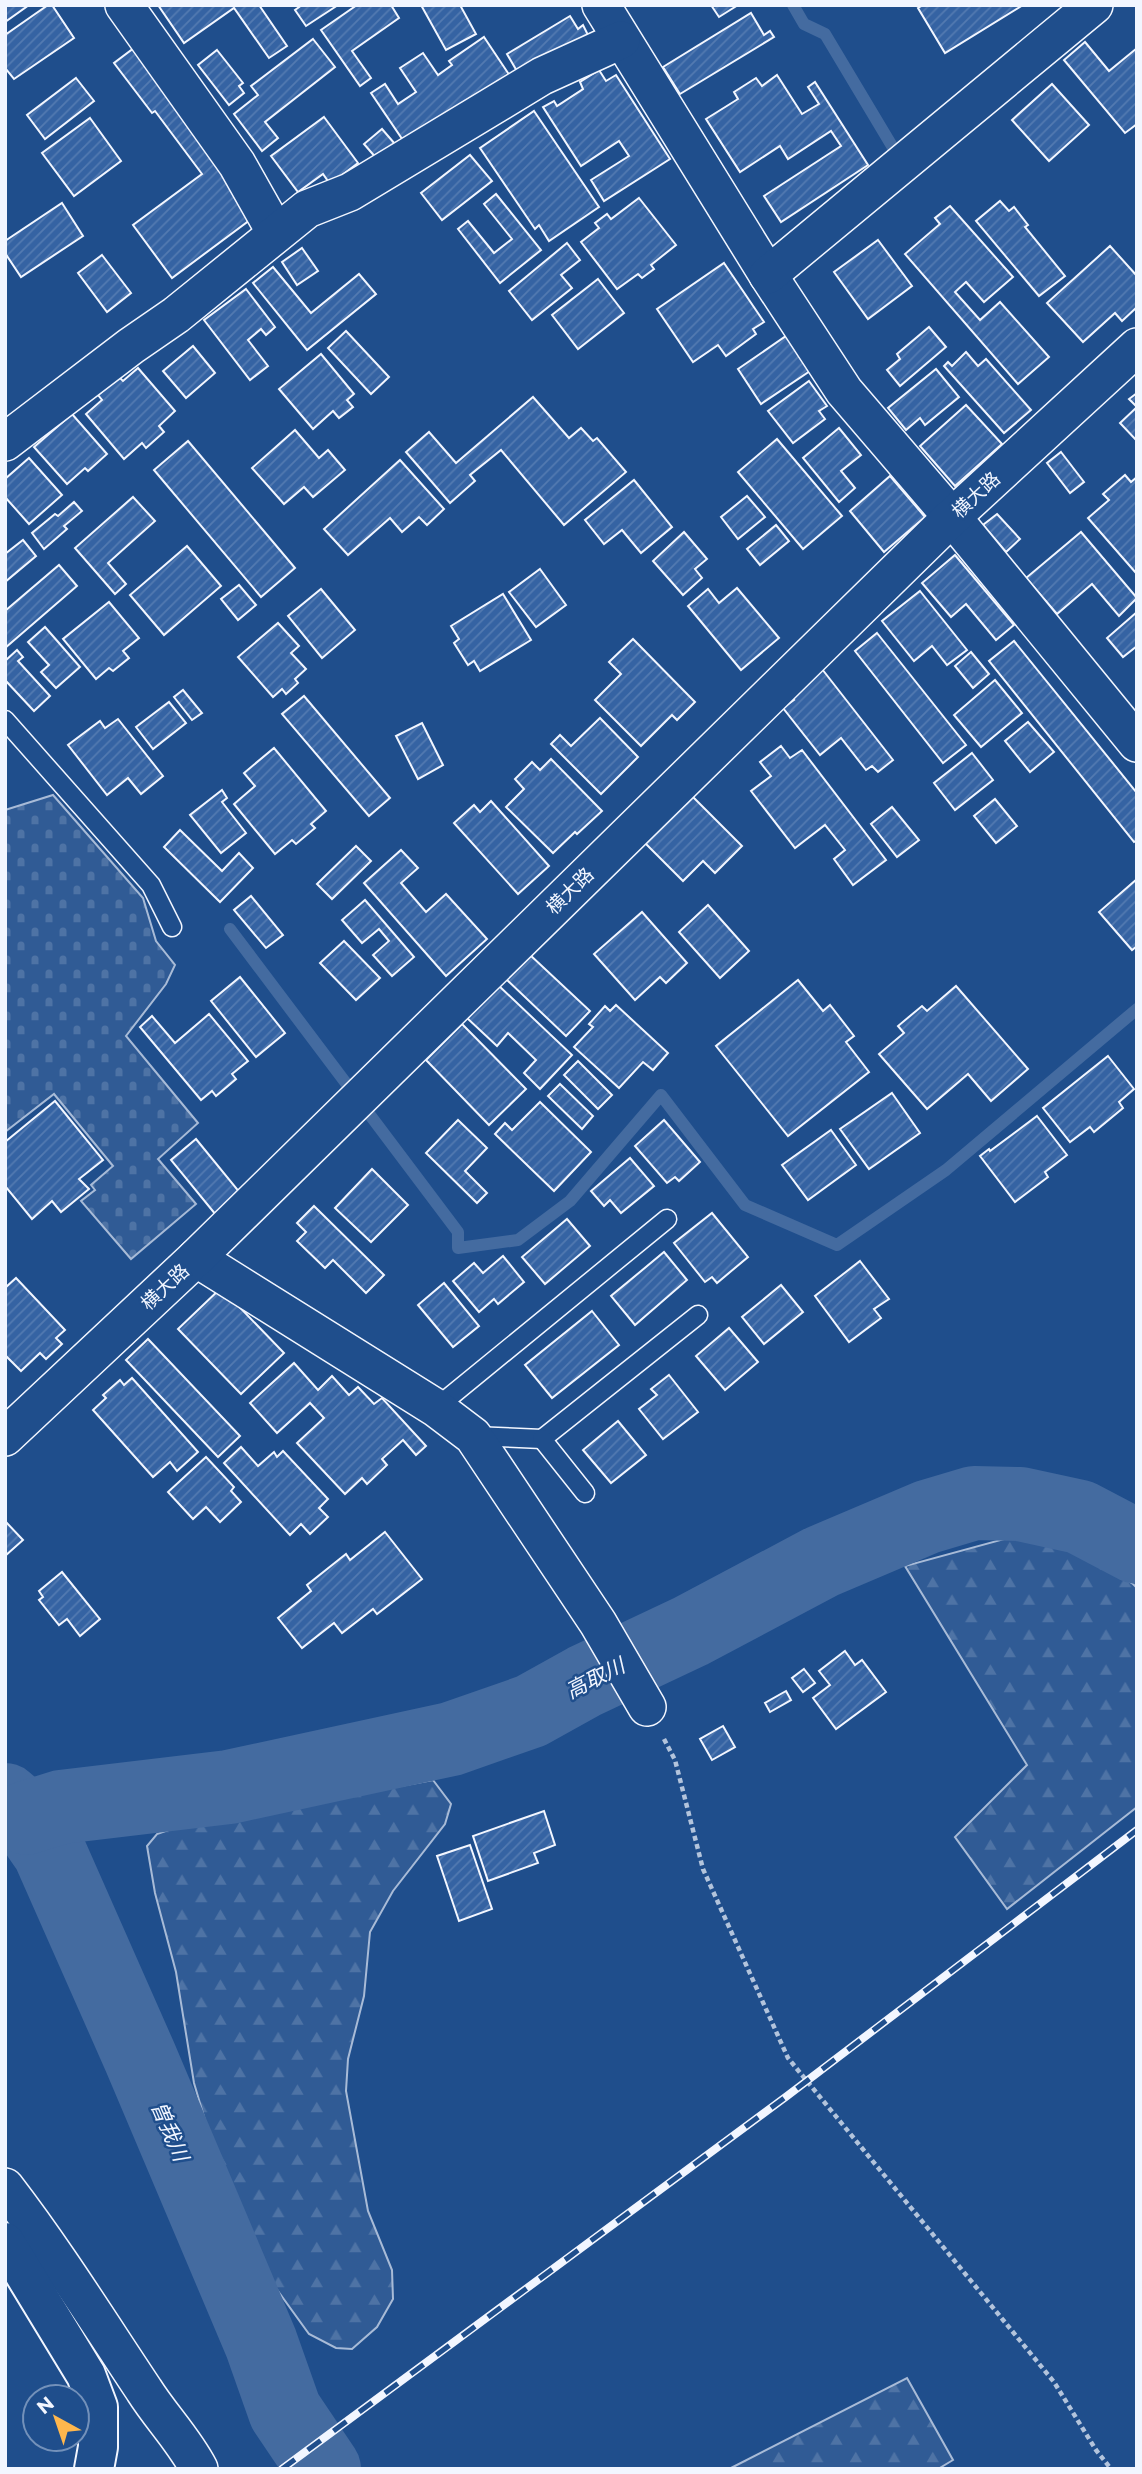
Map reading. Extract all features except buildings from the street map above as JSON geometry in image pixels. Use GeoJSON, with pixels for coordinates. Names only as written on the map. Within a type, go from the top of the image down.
{"type":"FeatureCollection","features":[{"type":"Feature","properties":{"kind":"street"},"geometry":{"type":"LineString","coordinates":[[124,5],[237,164],[276,233]]}},
{"type":"Feature","properties":{"kind":"street"},"geometry":{"type":"LineString","coordinates":[[601,5],[768,275],[844,391],[952,517],[1137,743]]}},
{"type":"Feature","properties":{"kind":"street"},"geometry":{"type":"LineString","coordinates":[[768,275],[1094,5]]}},
{"type":"Feature","properties":{"kind":"street"},"geometry":{"type":"LineString","coordinates":[[5,442],[131,346],[177,315],[307,209],[350,192],[542,76],[621,40]]}},
{"type":"Feature","properties":{"kind":"street","name":"横大路"},"geometry":{"type":"LineString","coordinates":[[5,1437],[196,1258],[952,517],[1137,347]]}},
{"type":"Feature","properties":{"kind":"street"},"geometry":{"type":"LineString","coordinates":[[196,1258],[436,1408],[472,1436],[598,1623],[647,1707]]}},
{"type":"Feature","properties":{"kind":"street"},"geometry":{"type":"LineString","coordinates":[[5,2187],[78,2286],[155,2407],[189,2451],[199,2469]]}},
{"type":"Feature","properties":{"kind":"street"},"geometry":{"type":"LineString","coordinates":[[5,2242],[86,2375],[97,2407],[98,2447],[94,2469]]}},
{"type":"Feature","properties":{"kind":"lane"},"geometry":{"type":"LineString","coordinates":[[5,720],[151,885],[172,927]]}},
{"type":"Feature","properties":{"kind":"lane"},"geometry":{"type":"LineString","coordinates":[[436,1408],[667,1219]]}},
{"type":"Feature","properties":{"kind":"lane"},"geometry":{"type":"LineString","coordinates":[[472,1436],[541,1440],[698,1315]]}},
{"type":"Feature","properties":{"kind":"lane"},"geometry":{"type":"LineString","coordinates":[[541,1440],[585,1493]]}},
{"type":"Feature","properties":{"kind":"path"},"geometry":{"type":"LineString","coordinates":[[647,1707],[675,1760],[703,1869],[788,2058],[1054,2382],[1096,2450],[1111,2469]]}},
{"type":"Feature","properties":{"kind":"green space"},"geometry":{"type":"Polygon","coordinates":[[[53,795],[143,898],[156,941],[175,965],[166,984],[126,1036],[198,1123],[158,1159],[196,1204],[131,1259],[81,1201],[95,1190],[91,1185],[113,1166],[54,1094],[5,1132],[5,810],[53,795]]]}},
{"type":"Feature","properties":{"kind":"green space"},"geometry":{"type":"Polygon","coordinates":[[[1026,1533],[1083,1552],[1137,1588],[1137,1807],[1007,1909],[955,1837],[1027,1765],[905,1566],[1026,1533]]]}},
{"type":"Feature","properties":{"kind":"green space"},"geometry":{"type":"Polygon","coordinates":[[[433,1780],[451,1804],[445,1824],[393,1891],[370,1932],[364,1996],[348,2059],[346,2091],[368,2211],[392,2270],[393,2299],[377,2327],[352,2349],[336,2348],[309,2334],[270,2280],[207,2127],[194,2083],[176,1972],[155,1893],[147,1846],[157,1834],[174,1828],[433,1780]]]}},
{"type":"Feature","properties":{"kind":"green space"},"geometry":{"type":"Polygon","coordinates":[[[907,2378],[953,2460],[938,2469],[729,2469],[907,2378]]]}},
{"type":"Feature","properties":{"kind":"waterway"},"geometry":{"type":"LineString","coordinates":[[793,5],[804,24],[825,34],[895,151]]}},
{"type":"Feature","properties":{"kind":"waterway"},"geometry":{"type":"LineString","coordinates":[[230,929],[458,1232],[458,1248],[518,1240],[570,1201],[661,1095],[745,1205],[837,1245],[946,1170],[1137,1009]]}},
{"type":"Feature","properties":{"kind":"waterway","name":"高取川"},"geometry":{"type":"LineString","coordinates":[[26,1818],[61,1807],[229,1787],[451,1739],[531,1711],[821,1562],[927,1517],[974,1503],[1020,1504],[1080,1517],[1137,1547]]}},
{"type":"Feature","properties":{"kind":"waterway","name":"曽我川"},"geometry":{"type":"LineString","coordinates":[[5,1800],[26,1818],[49,1851],[261,2343],[285,2411],[324,2469]]}},
{"type":"Feature","properties":{"kind":"railway"},"geometry":{"type":"LineString","coordinates":[[282,2469],[787,2096],[1137,1830]]}}]}
